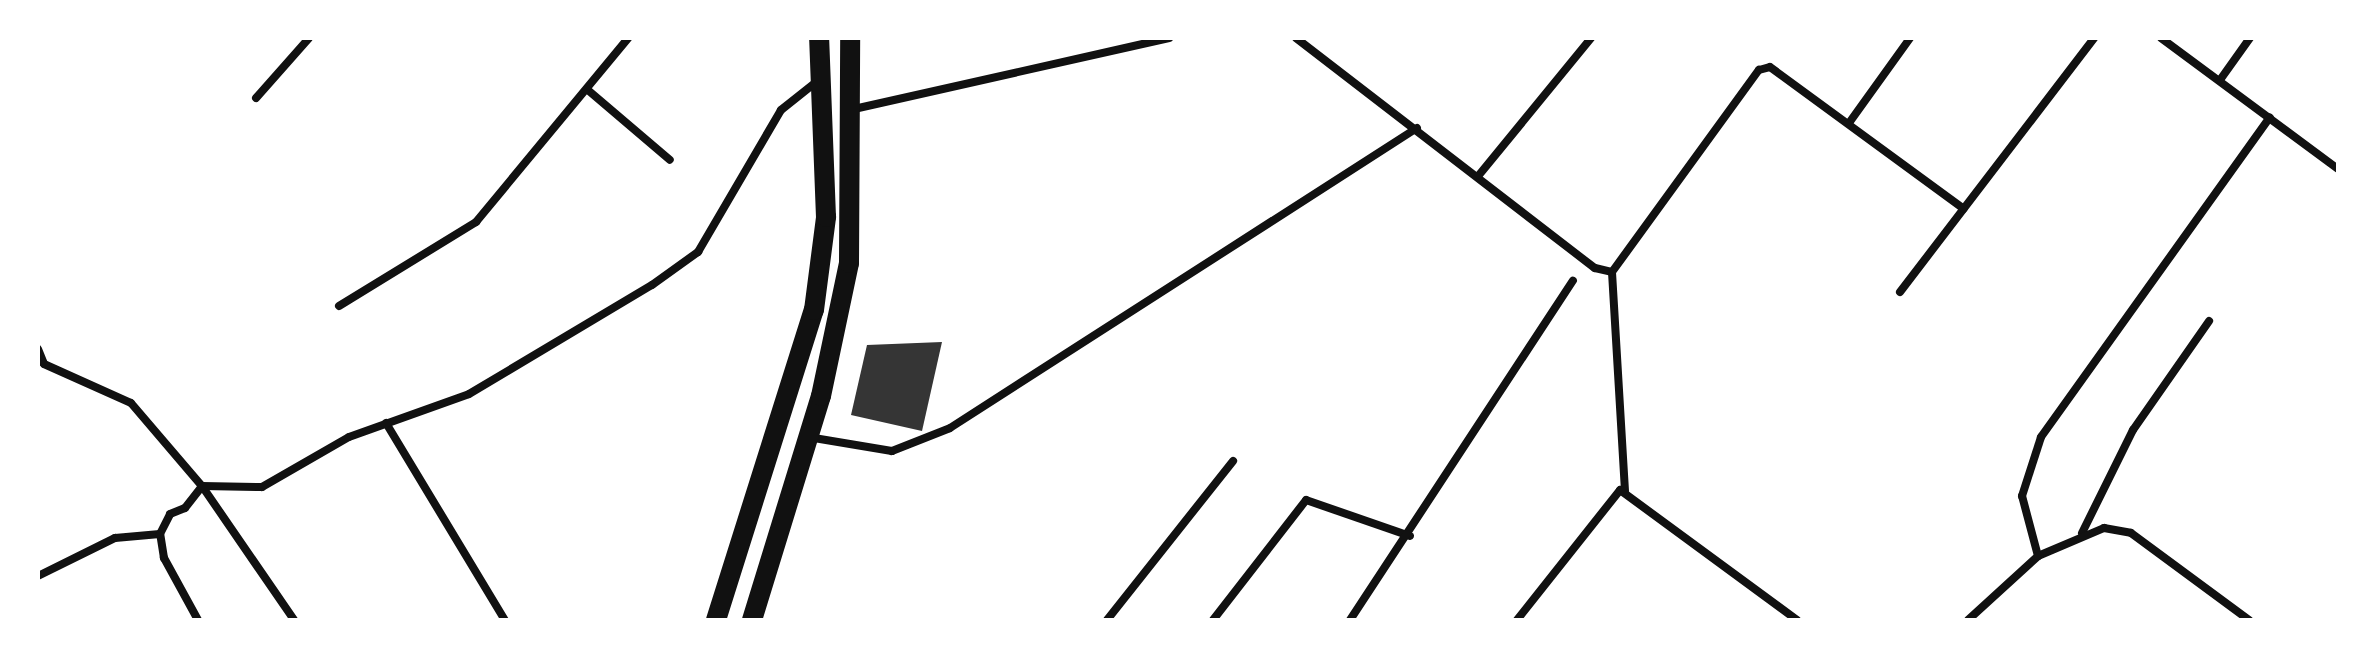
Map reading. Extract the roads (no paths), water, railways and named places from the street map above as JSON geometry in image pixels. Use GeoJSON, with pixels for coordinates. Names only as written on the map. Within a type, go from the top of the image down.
{"type":"FeatureCollection","features":[{"type":"Feature","properties":{"kind":"main road"},"geometry":{"type":"LineString","coordinates":[[716,620],[814,310],[826,217],[825,78],[819,38]]}},
{"type":"Feature","properties":{"kind":"main road"},"geometry":{"type":"LineString","coordinates":[[752,620],[808,437],[849,263],[854,109],[850,38]]}},
{"type":"Feature","properties":{"kind":"street"},"geometry":{"type":"LineString","coordinates":[[256,98],[309,38]]}},
{"type":"Feature","properties":{"kind":"street"},"geometry":{"type":"LineString","coordinates":[[339,306],[476,222],[589,91],[628,38]]}},
{"type":"Feature","properties":{"kind":"street"},"geometry":{"type":"LineString","coordinates":[[854,109],[1169,38]]}},
{"type":"Feature","properties":{"kind":"street"},"geometry":{"type":"LineString","coordinates":[[1296,38],[1479,175],[1595,268],[1612,272]]}},
{"type":"Feature","properties":{"kind":"street"},"geometry":{"type":"LineString","coordinates":[[1479,175],[1591,38]]}},
{"type":"Feature","properties":{"kind":"street"},"geometry":{"type":"LineString","coordinates":[[1849,123],[1910,38]]}},
{"type":"Feature","properties":{"kind":"street"},"geometry":{"type":"LineString","coordinates":[[1900,292],[2094,38]]}},
{"type":"Feature","properties":{"kind":"street"},"geometry":{"type":"LineString","coordinates":[[2161,38],[2338,169]]}},
{"type":"Feature","properties":{"kind":"street"},"geometry":{"type":"LineString","coordinates":[[2220,80],[2250,38]]}},
{"type":"Feature","properties":{"kind":"street"},"geometry":{"type":"LineString","coordinates":[[1625,491],[1612,272],[1765,65],[1964,209]]}},
{"type":"Feature","properties":{"kind":"street"},"geometry":{"type":"LineString","coordinates":[[202,486],[262,487],[386,423],[469,394],[698,252],[781,110],[809,81],[825,78]]}},
{"type":"Feature","properties":{"kind":"street"},"geometry":{"type":"LineString","coordinates":[[589,91],[670,160]]}},
{"type":"Feature","properties":{"kind":"street"},"geometry":{"type":"LineString","coordinates":[[2038,556],[2022,496],[2041,437],[2270,117]]}},
{"type":"Feature","properties":{"kind":"street"},"geometry":{"type":"LineString","coordinates":[[808,437],[892,451],[950,428],[1417,128]]}},
{"type":"Feature","properties":{"kind":"street"},"geometry":{"type":"LineString","coordinates":[[1350,620],[1410,536],[1573,281]]}},
{"type":"Feature","properties":{"kind":"street"},"geometry":{"type":"LineString","coordinates":[[2082,533],[2125,442],[2209,321]]}},
{"type":"Feature","properties":{"kind":"street"},"geometry":{"type":"LineString","coordinates":[[38,349],[44,364],[131,403],[202,486],[294,620]]}},
{"type":"Feature","properties":{"kind":"street"},"geometry":{"type":"LineString","coordinates":[[386,423],[505,620]]}},
{"type":"Feature","properties":{"kind":"street"},"geometry":{"type":"LineString","coordinates":[[1107,620],[1233,461]]}},
{"type":"Feature","properties":{"kind":"street"},"geometry":{"type":"LineString","coordinates":[[198,620],[164,558],[160,534],[170,514],[185,508],[202,486]]}},
{"type":"Feature","properties":{"kind":"street"},"geometry":{"type":"LineString","coordinates":[[1517,620],[1616,493],[1625,491],[1797,620]]}},
{"type":"Feature","properties":{"kind":"street"},"geometry":{"type":"LineString","coordinates":[[1213,620],[1306,500],[1410,536]]}},
{"type":"Feature","properties":{"kind":"street"},"geometry":{"type":"LineString","coordinates":[[1968,620],[2038,556],[2082,533],[2131,533],[2249,620]]}},
{"type":"Feature","properties":{"kind":"street"},"geometry":{"type":"LineString","coordinates":[[38,576],[115,538],[160,534]]}}]}
